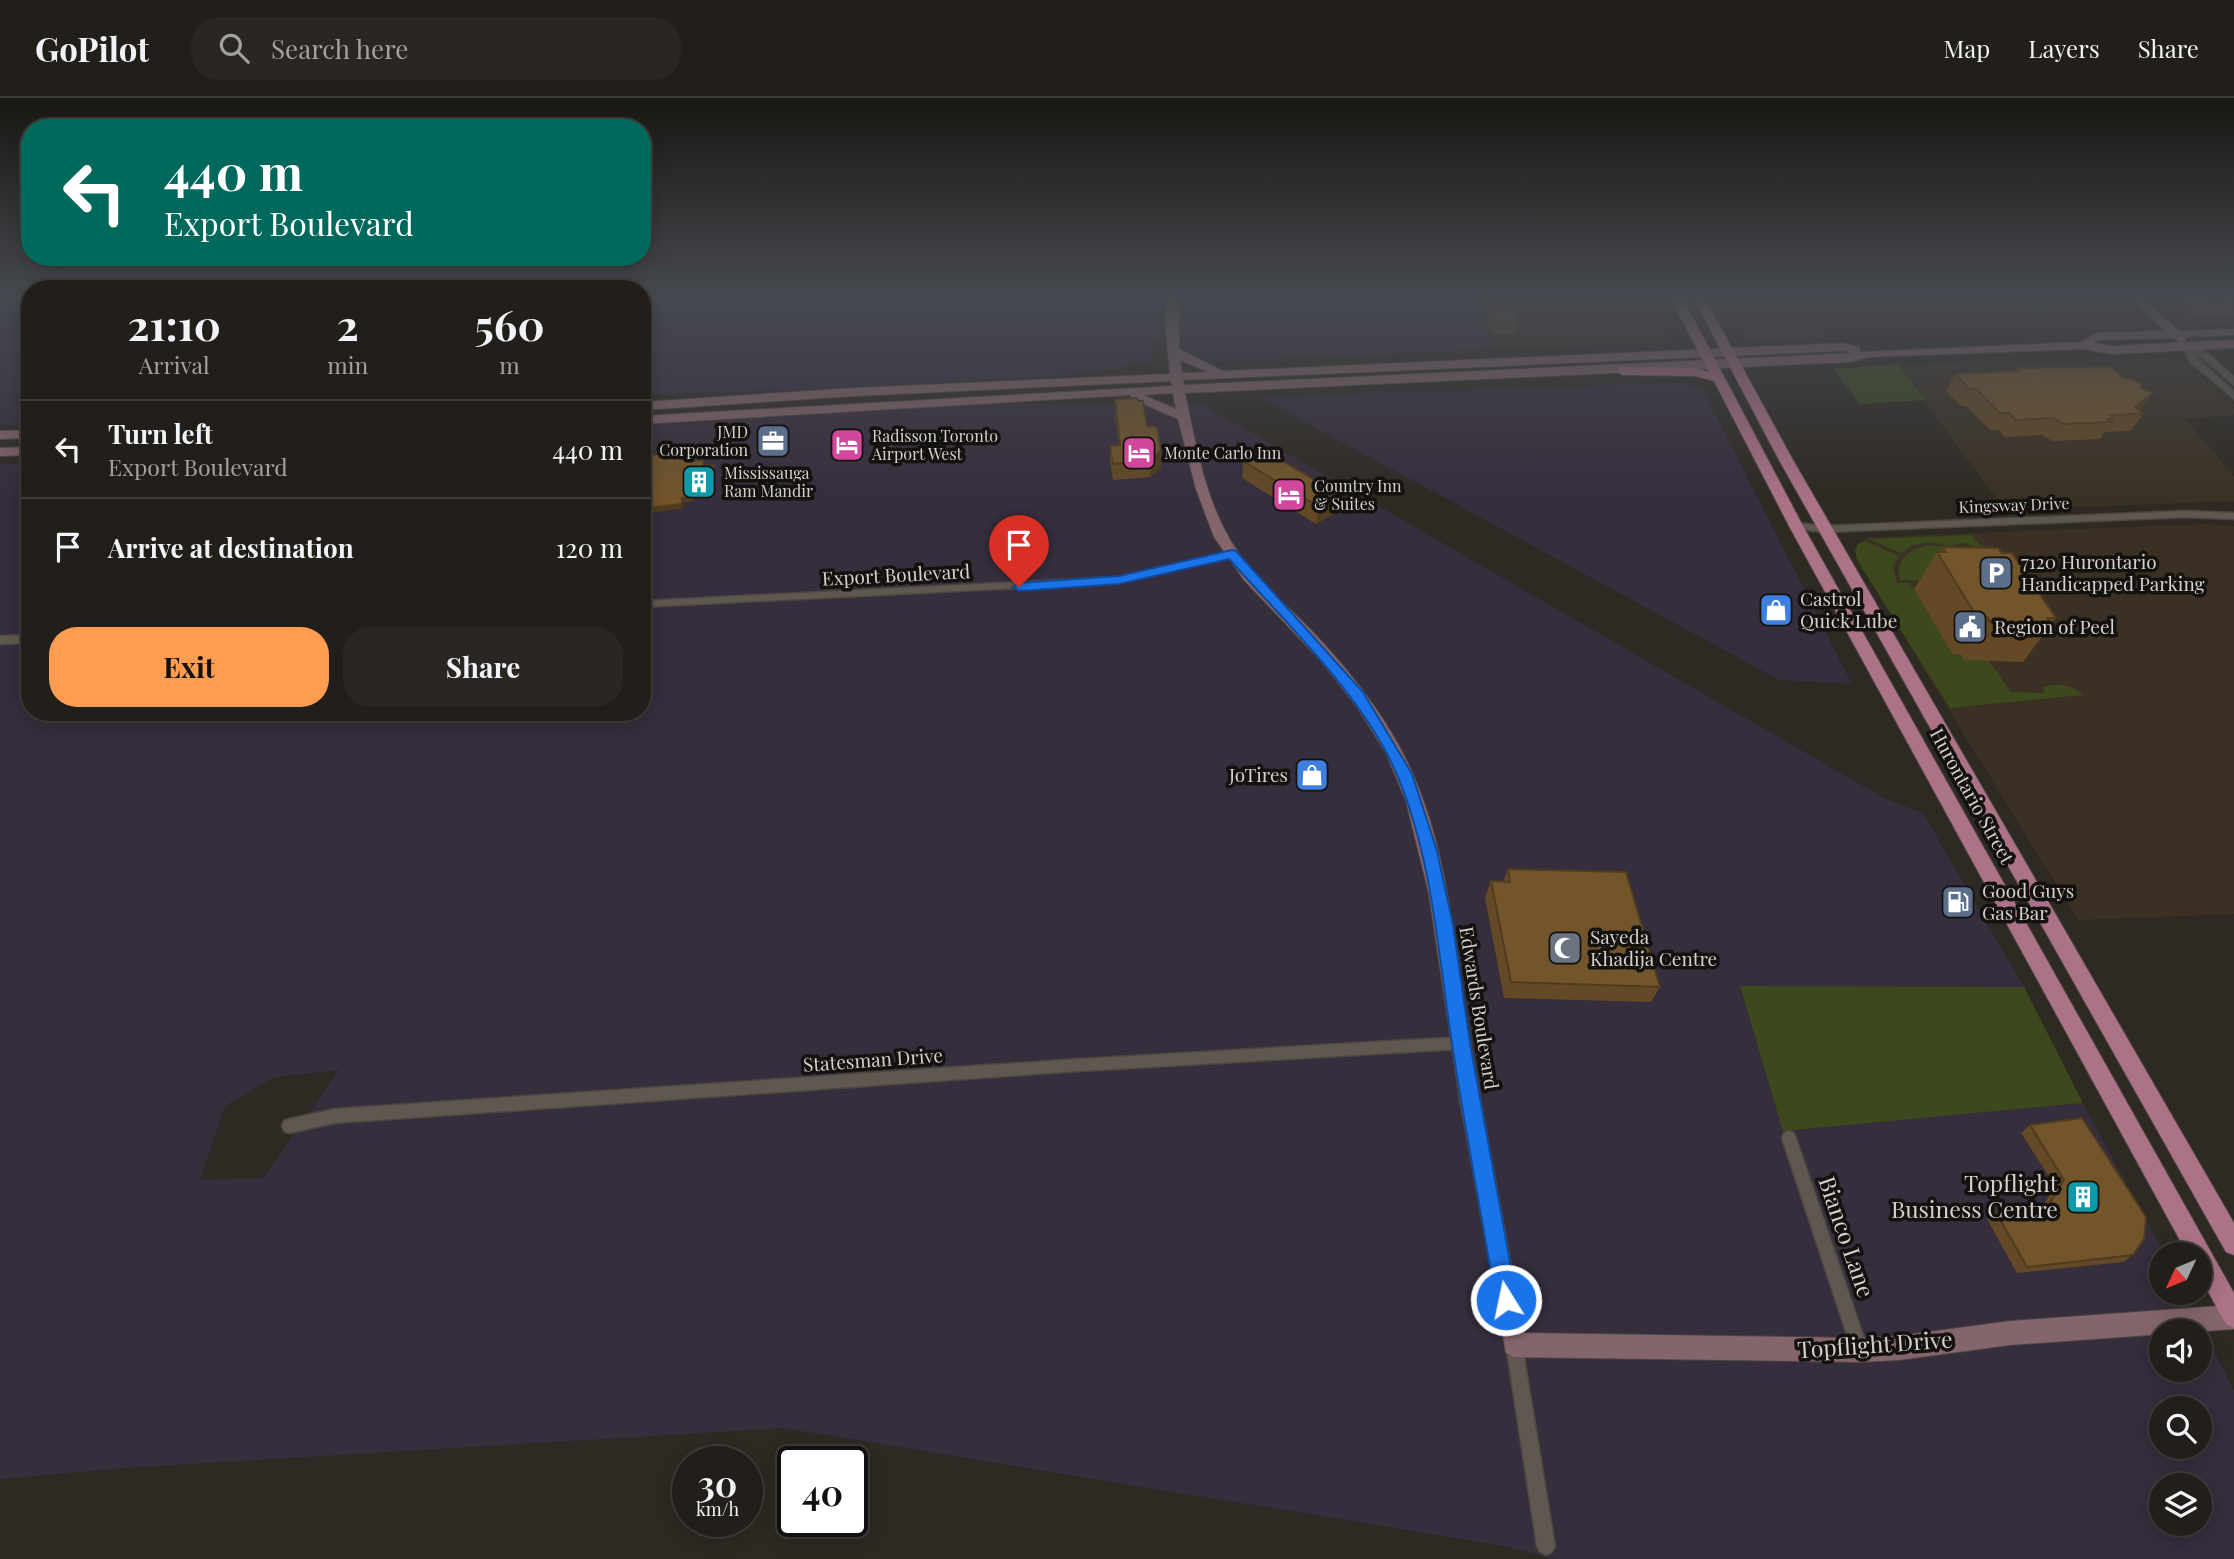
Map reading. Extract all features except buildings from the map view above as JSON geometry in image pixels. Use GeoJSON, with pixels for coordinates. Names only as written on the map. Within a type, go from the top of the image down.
{"type":"FeatureCollection","features":[{"type":"Feature","properties":{"kind":"main road","name":"Edwards Boulevard"},"geometry":{"type":"LineString","coordinates":[[1175,365],[1200,491],[1232,554],[1358,695],[1405,774],[1429,851],[1445,925],[1461,1043],[1514,1345]]}},
{"type":"Feature","properties":{"kind":"main road"},"geometry":{"type":"LineString","coordinates":[[1201,365],[1237,374]]}},
{"type":"Feature","properties":{"kind":"main road"},"geometry":{"type":"LineString","coordinates":[[1121,393],[1237,374],[1425,365]]}},
{"type":"Feature","properties":{"kind":"main road","name":"Hurontario Street"},"geometry":{"type":"LineString","coordinates":[[1713,365],[1796,526],[2234,1316]]}},
{"type":"Feature","properties":{"kind":"main road"},"geometry":{"type":"LineString","coordinates":[[651,419],[1048,389],[1622,370],[1717,372],[1723,365]]}},
{"type":"Feature","properties":{"kind":"main road","name":"Hurontario Street"},"geometry":{"type":"LineString","coordinates":[[1735,365],[2234,1244]]}},
{"type":"Feature","properties":{"kind":"main road"},"geometry":{"type":"LineString","coordinates":[[1048,389],[1121,393],[1155,402],[1184,417]]}},
{"type":"Feature","properties":{"kind":"main road"},"geometry":{"type":"LineString","coordinates":[[651,405],[855,392],[985,393]]}},
{"type":"Feature","properties":{"kind":"main road"},"geometry":{"type":"LineString","coordinates":[[0,435],[21,434]]}},
{"type":"Feature","properties":{"kind":"main road"},"geometry":{"type":"LineString","coordinates":[[0,452],[21,451]]}},
{"type":"Feature","properties":{"kind":"main road","name":"Topflight Drive"},"geometry":{"type":"LineString","coordinates":[[1514,1345],[1860,1350],[1899,1348],[2010,1333],[2234,1316]]}},
{"type":"Feature","properties":{"kind":"street"},"geometry":{"type":"LineString","coordinates":[[2199,365],[2234,396]]}},
{"type":"Feature","properties":{"kind":"street"},"geometry":{"type":"LineString","coordinates":[[2216,365],[2234,382]]}},
{"type":"Feature","properties":{"kind":"street","name":"Kingsway Drive"},"geometry":{"type":"LineString","coordinates":[[1796,526],[1827,528],[2186,514],[2234,516]]}},
{"type":"Feature","properties":{"kind":"street","name":"Export Boulevard"},"geometry":{"type":"LineString","coordinates":[[651,604],[1119,580],[1232,554]]}},
{"type":"Feature","properties":{"kind":"street"},"geometry":{"type":"LineString","coordinates":[[0,640],[21,639]]}},
{"type":"Feature","properties":{"kind":"street","name":"Statesman Drive"},"geometry":{"type":"LineString","coordinates":[[289,1126],[349,1115],[1079,1065],[1461,1043]]}},
{"type":"Feature","properties":{"kind":"street","name":"Bianco Lane"},"geometry":{"type":"LineString","coordinates":[[1789,1138],[1860,1350]]}},
{"type":"Feature","properties":{"kind":"street","name":"Edwards Boulevard"},"geometry":{"type":"LineString","coordinates":[[1514,1345],[1546,1546]]}},
{"type":"Feature","properties":{"kind":"shaded area"},"geometry":{"type":"Polygon","coordinates":[[[0,365],[21,365],[21,424],[0,425],[0,365]]]}},
{"type":"Feature","properties":{"kind":"shaded area"},"geometry":{"type":"Polygon","coordinates":[[[651,365],[1133,365],[1073,375],[651,395],[651,365]]]}},
{"type":"Feature","properties":{"kind":"shaded area"},"geometry":{"type":"Polygon","coordinates":[[[1898,365],[2189,365],[2234,404],[2234,415],[2185,419],[2234,476],[2234,501],[2005,510],[1898,365]]]}},
{"type":"Feature","properties":{"kind":"shaded area"},"geometry":{"type":"Polygon","coordinates":[[[1681,383],[1703,389],[1852,684],[1779,680],[1259,397],[1681,383]]]}},
{"type":"Feature","properties":{"kind":"shaded area"},"geometry":{"type":"Polygon","coordinates":[[[1200,403],[1884,798],[1923,813],[2024,987],[1741,987],[1783,1130],[2083,1103],[2158,1242],[2149,1242],[2149,1306],[2192,1306],[2198,1319],[2149,1319],[2149,1382],[2212,1382],[2212,1346],[2234,1390],[2234,1559],[1553,1559],[1504,1546],[783,1428],[125,1468],[0,1479],[0,465],[21,464],[21,721],[651,721],[653,425],[987,404],[1200,403]],[[339,1070],[275,1077],[225,1106],[200,1180],[263,1178],[339,1070]]]}},
{"type":"Feature","properties":{"kind":"shaded area"},"geometry":{"type":"Polygon","coordinates":[[[2208,524],[2234,526],[2234,914],[2078,920],[1857,560],[1855,550],[1858,544],[1869,537],[2208,524]]]}},
{"type":"Feature","properties":{"kind":"green space"},"geometry":{"type":"Polygon","coordinates":[[[1898,365],[1926,400],[1860,404],[1833,369],[1898,365]]]}},
{"type":"Feature","properties":{"kind":"green space"},"geometry":{"type":"Polygon","coordinates":[[[1971,535],[1985,550],[1963,543],[1949,546],[1931,542],[1913,545],[1901,553],[1869,539],[1971,535]]]}},
{"type":"Feature","properties":{"kind":"green space"},"geometry":{"type":"Polygon","coordinates":[[[1865,541],[1899,556],[1893,567],[1897,583],[1909,583],[1914,589],[1952,654],[1989,661],[2011,692],[2044,693],[2043,687],[2058,685],[2079,691],[2083,695],[1950,708],[1857,560],[1855,550],[1858,544],[1865,541]]]}},
{"type":"Feature","properties":{"kind":"green space"},"geometry":{"type":"Polygon","coordinates":[[[1929,545],[1947,548],[1947,581],[1900,580],[1899,566],[1906,556],[1929,545]]]}},
{"type":"Feature","properties":{"kind":"green space"},"geometry":{"type":"Polygon","coordinates":[[[1740,986],[2024,987],[2083,1103],[1783,1131],[1740,986]]]}},
{"type":"Feature","properties":{"kind":"place","name":"JMD Corporation"},"geometry":{"type":"Point","coordinates":[773,441]}},
{"type":"Feature","properties":{"kind":"place","name":"Radisson Toronto Airport West"},"geometry":{"type":"Point","coordinates":[847,445]}},
{"type":"Feature","properties":{"kind":"place","name":"Monte Carlo Inn"},"geometry":{"type":"Point","coordinates":[1139,453]}},
{"type":"Feature","properties":{"kind":"place","name":"Mississauga Ram Mandir"},"geometry":{"type":"Point","coordinates":[699,482]}},
{"type":"Feature","properties":{"kind":"place","name":"Country Inn & Suites"},"geometry":{"type":"Point","coordinates":[1289,495]}},
{"type":"Feature","properties":{"kind":"place","name":"7120 Hurontario Handicapped Parking"},"geometry":{"type":"Point","coordinates":[1996,573]}},
{"type":"Feature","properties":{"kind":"place","name":"Castrol Quick Lube"},"geometry":{"type":"Point","coordinates":[1776,610]}},
{"type":"Feature","properties":{"kind":"place","name":"Region of Peel"},"geometry":{"type":"Point","coordinates":[1970,627]}},
{"type":"Feature","properties":{"kind":"place","name":"JoTires"},"geometry":{"type":"Point","coordinates":[1312,775]}},
{"type":"Feature","properties":{"kind":"place","name":"Good Guys Gas Bar"},"geometry":{"type":"Point","coordinates":[1958,902]}},
{"type":"Feature","properties":{"kind":"place","name":"Sayeda Khadija Centre"},"geometry":{"type":"Point","coordinates":[1565,948]}},
{"type":"Feature","properties":{"kind":"place","name":"Topflight Business Centre"},"geometry":{"type":"Point","coordinates":[2083,1197]}},
{"type":"Feature","properties":{"kind":"route"},"geometry":{"type":"LineString","coordinates":[[1019,587],[1119,580],[1232,554],[1358,695],[1405,774],[1429,851],[1445,925],[1456,1013],[1506,1300]]}}]}
